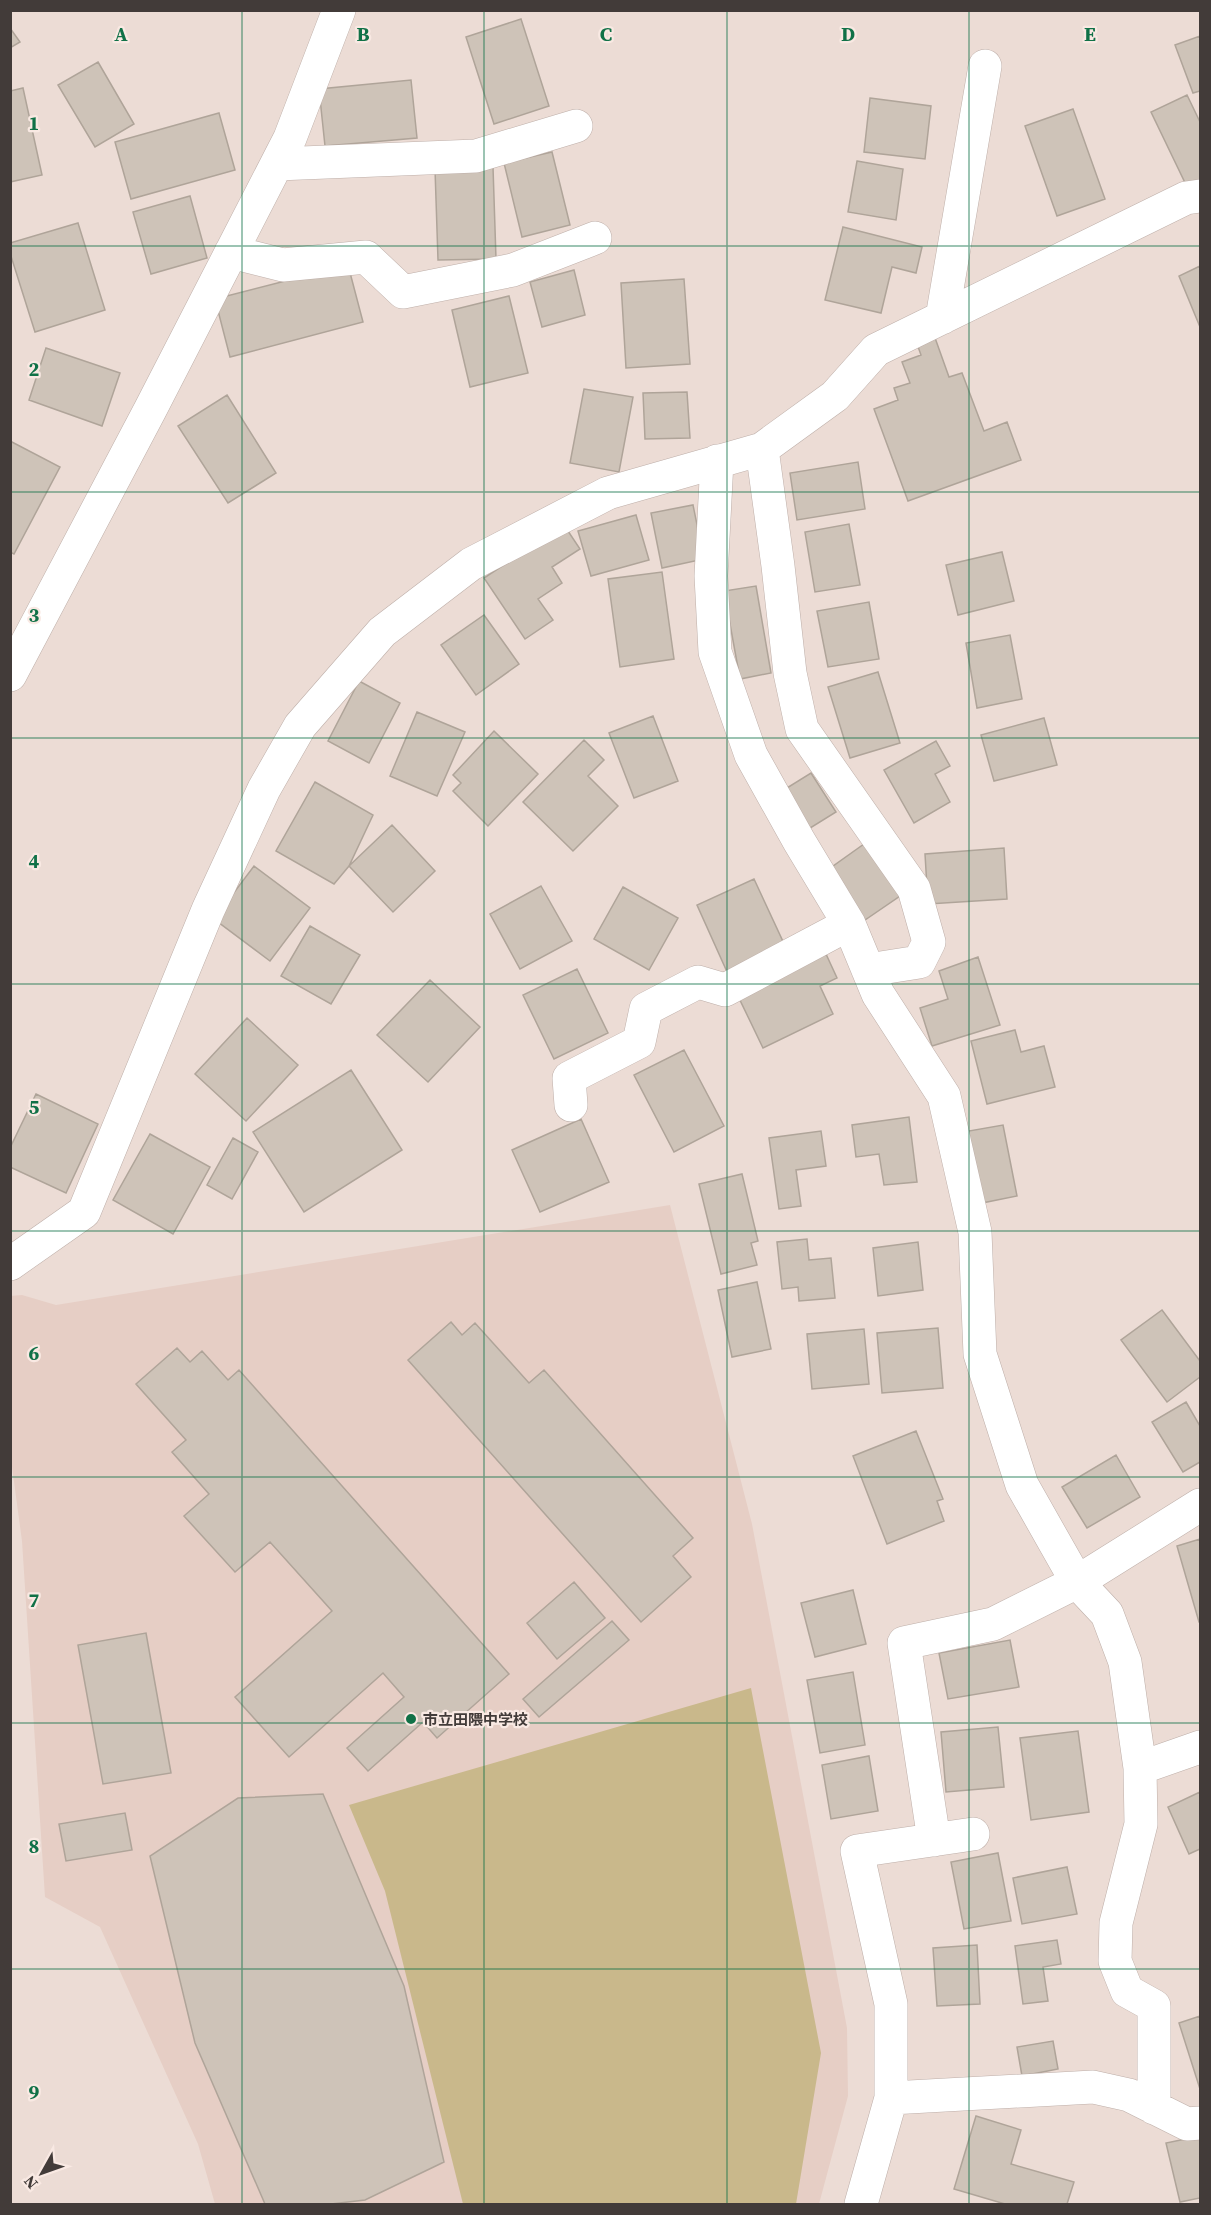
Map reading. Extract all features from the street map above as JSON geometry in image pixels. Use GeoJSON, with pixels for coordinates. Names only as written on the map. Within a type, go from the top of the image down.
{"type":"FeatureCollection","features":[{"type":"Feature","properties":{"kind":"street"},"geometry":{"type":"LineString","coordinates":[[10,675],[290,138],[339,10]]}},
{"type":"Feature","properties":{"kind":"street"},"geometry":{"type":"LineString","coordinates":[[942,318],[985,66]]}},
{"type":"Feature","properties":{"kind":"street"},"geometry":{"type":"LineString","coordinates":[[277,164],[476,156],[576,126]]}},
{"type":"Feature","properties":{"kind":"street"},"geometry":{"type":"LineString","coordinates":[[12,1257],[84,1212],[208,910],[264,789],[300,726],[375,641],[471,564],[608,493],[762,449],[835,396],[876,350],[1186,198],[1200,196]]}},
{"type":"Feature","properties":{"kind":"street"},"geometry":{"type":"LineString","coordinates":[[231,252],[283,265],[366,257],[403,292],[513,270],[595,238]]}},
{"type":"Feature","properties":{"kind":"street"},"geometry":{"type":"LineString","coordinates":[[762,449],[778,566],[789,673],[802,729],[914,889],[929,942],[919,962],[868,970]]}},
{"type":"Feature","properties":{"kind":"street"},"geometry":{"type":"LineString","coordinates":[[717,461],[711,576],[715,652],[751,755],[798,842],[849,924],[878,994],[944,1096],[975,1232],[980,1354],[1022,1485],[1077,1582],[1107,1614],[1125,1662],[1140,1768],[1141,1824],[1116,1923],[1116,1961],[1127,1991],[1154,2006],[1154,2108]]}},
{"type":"Feature","properties":{"kind":"street"},"geometry":{"type":"LineString","coordinates":[[571,1105],[569,1078],[639,1042],[646,1009],[698,982],[725,990],[849,924]]}},
{"type":"Feature","properties":{"kind":"street"},"geometry":{"type":"LineString","coordinates":[[934,1840],[904,1643],[993,1624],[1077,1582],[1200,1505]]}},
{"type":"Feature","properties":{"kind":"street"},"geometry":{"type":"LineString","coordinates":[[1140,1768],[1200,1747]]}},
{"type":"Feature","properties":{"kind":"street"},"geometry":{"type":"LineString","coordinates":[[861,2205],[891,2098],[891,2004],[857,1851],[973,1834]]}},
{"type":"Feature","properties":{"kind":"street"},"geometry":{"type":"LineString","coordinates":[[891,2098],[1093,2087],[1129,2095],[1187,2124],[1200,2123]]}},
{"type":"Feature","properties":{"kind":"shaded area","name":"市立田隈中学校"},"geometry":{"type":"Polygon","coordinates":[[[670,1205],[752,1524],[847,2028],[848,2096],[819,2204],[215,2204],[198,2144],[100,1927],[45,1897],[22,1541],[10,1452],[10,1296],[22,1295],[56,1305],[670,1205]]]}},
{"type":"Feature","properties":{"kind":"shaded area"},"geometry":{"type":"Polygon","coordinates":[[[751,1688],[821,2053],[796,2204],[463,2204],[385,1891],[349,1805],[751,1688]]]}},
{"type":"Feature","properties":{"kind":"building"},"geometry":{"type":"Polygon","coordinates":[[[521,19],[549,106],[494,124],[466,37],[521,19]]]}},
{"type":"Feature","properties":{"kind":"building"},"geometry":{"type":"Polygon","coordinates":[[[10,28],[20,42],[10,48],[10,28]]]}},
{"type":"Feature","properties":{"kind":"building"},"geometry":{"type":"Polygon","coordinates":[[[1200,36],[1200,91],[1193,93],[1175,45],[1200,36]]]}},
{"type":"Feature","properties":{"kind":"building"},"geometry":{"type":"Polygon","coordinates":[[[98,62],[134,124],[95,147],[58,85],[98,62]]]}},
{"type":"Feature","properties":{"kind":"building"},"geometry":{"type":"Polygon","coordinates":[[[411,80],[417,138],[325,146],[319,89],[411,80]]]}},
{"type":"Feature","properties":{"kind":"building"},"geometry":{"type":"Polygon","coordinates":[[[23,88],[42,175],[10,182],[10,91],[23,88]]]}},
{"type":"Feature","properties":{"kind":"building"},"geometry":{"type":"Polygon","coordinates":[[[1187,95],[1200,122],[1200,185],[1189,191],[1151,112],[1187,95]]]}},
{"type":"Feature","properties":{"kind":"building"},"geometry":{"type":"Polygon","coordinates":[[[870,98],[931,106],[925,159],[864,152],[870,98]]]}},
{"type":"Feature","properties":{"kind":"building"},"geometry":{"type":"Polygon","coordinates":[[[1073,109],[1105,199],[1057,216],[1025,126],[1073,109]]]}},
{"type":"Feature","properties":{"kind":"building"},"geometry":{"type":"Polygon","coordinates":[[[219,113],[235,170],[131,199],[115,142],[219,113]]]}},
{"type":"Feature","properties":{"kind":"building"},"geometry":{"type":"Polygon","coordinates":[[[552,152],[570,225],[522,237],[504,163],[552,152]]]}},
{"type":"Feature","properties":{"kind":"building"},"geometry":{"type":"Polygon","coordinates":[[[857,161],[903,169],[896,220],[848,212],[857,161]]]}},
{"type":"Feature","properties":{"kind":"building"},"geometry":{"type":"Polygon","coordinates":[[[493,167],[496,259],[438,260],[435,169],[493,167]]]}},
{"type":"Feature","properties":{"kind":"building"},"geometry":{"type":"Polygon","coordinates":[[[190,196],[207,258],[151,274],[133,212],[190,196]]]}},
{"type":"Feature","properties":{"kind":"building"},"geometry":{"type":"Polygon","coordinates":[[[78,223],[105,310],[35,332],[10,253],[10,243],[78,223]]]}},
{"type":"Feature","properties":{"kind":"building"},"geometry":{"type":"Polygon","coordinates":[[[843,227],[922,247],[916,273],[892,267],[881,313],[825,300],[843,227]]]}},
{"type":"Feature","properties":{"kind":"building"},"geometry":{"type":"Polygon","coordinates":[[[348,265],[363,322],[230,357],[215,299],[348,265]]]}},
{"type":"Feature","properties":{"kind":"building"},"geometry":{"type":"Polygon","coordinates":[[[1200,266],[1200,327],[1179,276],[1200,266]]]}},
{"type":"Feature","properties":{"kind":"building"},"geometry":{"type":"Polygon","coordinates":[[[574,270],[585,315],[542,327],[530,282],[574,270]]]}},
{"type":"Feature","properties":{"kind":"building"},"geometry":{"type":"Polygon","coordinates":[[[684,279],[690,364],[626,368],[621,283],[684,279]]]}},
{"type":"Feature","properties":{"kind":"building"},"geometry":{"type":"Polygon","coordinates":[[[509,296],[528,373],[470,387],[452,310],[509,296]]]}},
{"type":"Feature","properties":{"kind":"building"},"geometry":{"type":"Polygon","coordinates":[[[934,335],[949,377],[962,373],[984,431],[1007,422],[1021,460],[908,501],[874,409],[898,400],[894,388],[910,383],[902,362],[921,355],[916,341],[934,335]]]}},
{"type":"Feature","properties":{"kind":"building"},"geometry":{"type":"Polygon","coordinates":[[[46,348],[120,373],[102,426],[29,400],[46,348]]]}},
{"type":"Feature","properties":{"kind":"building"},"geometry":{"type":"Polygon","coordinates":[[[584,389],[633,397],[619,472],[570,463],[584,389]]]}},
{"type":"Feature","properties":{"kind":"building"},"geometry":{"type":"Polygon","coordinates":[[[687,392],[690,438],[645,439],[643,393],[687,392]]]}},
{"type":"Feature","properties":{"kind":"building"},"geometry":{"type":"Polygon","coordinates":[[[227,395],[276,473],[228,503],[178,426],[227,395]]]}},
{"type":"Feature","properties":{"kind":"building"},"geometry":{"type":"Polygon","coordinates":[[[10,441],[60,467],[14,554],[10,552],[10,441]]]}},
{"type":"Feature","properties":{"kind":"building"},"geometry":{"type":"Polygon","coordinates":[[[858,462],[865,509],[797,520],[790,473],[858,462]]]}},
{"type":"Feature","properties":{"kind":"building"},"geometry":{"type":"Polygon","coordinates":[[[693,505],[704,559],[662,568],[651,513],[693,505]]]}},
{"type":"Feature","properties":{"kind":"building"},"geometry":{"type":"Polygon","coordinates":[[[636,515],[649,560],[591,576],[578,531],[636,515]]]}},
{"type":"Feature","properties":{"kind":"building"},"geometry":{"type":"Polygon","coordinates":[[[849,524],[860,585],[815,592],[805,532],[849,524]]]}},
{"type":"Feature","properties":{"kind":"building"},"geometry":{"type":"Polygon","coordinates":[[[564,525],[580,549],[552,567],[562,583],[538,599],[553,620],[525,639],[484,578],[564,525]]]}},
{"type":"Feature","properties":{"kind":"building"},"geometry":{"type":"Polygon","coordinates":[[[1002,552],[1014,601],[958,615],[946,565],[1002,552]]]}},
{"type":"Feature","properties":{"kind":"building"},"geometry":{"type":"Polygon","coordinates":[[[662,572],[674,659],[620,667],[608,579],[662,572]]]}},
{"type":"Feature","properties":{"kind":"building"},"geometry":{"type":"Polygon","coordinates":[[[756,586],[771,673],[740,679],[724,591],[756,586]]]}},
{"type":"Feature","properties":{"kind":"building"},"geometry":{"type":"Polygon","coordinates":[[[869,602],[879,659],[828,667],[817,611],[869,602]]]}},
{"type":"Feature","properties":{"kind":"building"},"geometry":{"type":"Polygon","coordinates":[[[484,615],[519,664],[476,695],[441,645],[484,615]]]}},
{"type":"Feature","properties":{"kind":"building"},"geometry":{"type":"Polygon","coordinates":[[[1010,635],[1022,699],[977,708],[966,643],[1010,635]]]}},
{"type":"Feature","properties":{"kind":"building"},"geometry":{"type":"Polygon","coordinates":[[[878,672],[900,743],[850,758],[828,687],[878,672]]]}},
{"type":"Feature","properties":{"kind":"building"},"geometry":{"type":"Polygon","coordinates":[[[359,681],[400,703],[369,763],[328,741],[359,681]]]}},
{"type":"Feature","properties":{"kind":"building"},"geometry":{"type":"Polygon","coordinates":[[[417,712],[465,732],[437,796],[390,776],[417,712]]]}},
{"type":"Feature","properties":{"kind":"building"},"geometry":{"type":"Polygon","coordinates":[[[653,716],[678,781],[634,798],[609,733],[653,716]]]}},
{"type":"Feature","properties":{"kind":"building"},"geometry":{"type":"Polygon","coordinates":[[[1044,718],[1057,765],[994,781],[981,735],[1044,718]]]}},
{"type":"Feature","properties":{"kind":"building"},"geometry":{"type":"Polygon","coordinates":[[[494,731],[538,774],[488,826],[453,791],[461,783],[453,775],[494,731]]]}},
{"type":"Feature","properties":{"kind":"building"},"geometry":{"type":"Polygon","coordinates":[[[584,740],[604,760],[588,776],[618,806],[573,851],[523,802],[584,740]]]}},
{"type":"Feature","properties":{"kind":"building"},"geometry":{"type":"Polygon","coordinates":[[[936,741],[950,766],[935,774],[950,802],[914,823],[884,770],[936,741]]]}},
{"type":"Feature","properties":{"kind":"building"},"geometry":{"type":"Polygon","coordinates":[[[811,773],[836,812],[807,830],[782,791],[811,773]]]}},
{"type":"Feature","properties":{"kind":"building"},"geometry":{"type":"Polygon","coordinates":[[[315,782],[373,815],[349,866],[334,884],[276,851],[315,782]]]}},
{"type":"Feature","properties":{"kind":"building"},"geometry":{"type":"Polygon","coordinates":[[[392,825],[435,871],[393,912],[349,866],[392,825]]]}},
{"type":"Feature","properties":{"kind":"building"},"geometry":{"type":"Polygon","coordinates":[[[864,844],[900,896],[865,920],[829,869],[864,844]]]}},
{"type":"Feature","properties":{"kind":"building"},"geometry":{"type":"Polygon","coordinates":[[[1004,848],[1007,899],[928,904],[925,854],[1004,848]]]}},
{"type":"Feature","properties":{"kind":"building"},"geometry":{"type":"Polygon","coordinates":[[[254,866],[310,908],[270,961],[214,919],[254,866]]]}},
{"type":"Feature","properties":{"kind":"building"},"geometry":{"type":"Polygon","coordinates":[[[754,879],[786,948],[728,974],[697,905],[754,879]]]}},
{"type":"Feature","properties":{"kind":"building"},"geometry":{"type":"Polygon","coordinates":[[[541,886],[572,941],[520,969],[490,914],[541,886]]]}},
{"type":"Feature","properties":{"kind":"building"},"geometry":{"type":"Polygon","coordinates":[[[623,887],[678,918],[649,970],[594,939],[623,887]]]}},
{"type":"Feature","properties":{"kind":"building"},"geometry":{"type":"Polygon","coordinates":[[[310,926],[360,955],[331,1004],[281,976],[310,926]]]}},
{"type":"Feature","properties":{"kind":"building"},"geometry":{"type":"Polygon","coordinates":[[[826,954],[837,978],[820,986],[833,1014],[763,1048],[738,996],[826,954]]]}},
{"type":"Feature","properties":{"kind":"building"},"geometry":{"type":"Polygon","coordinates":[[[978,957],[1000,1025],[932,1046],[920,1008],[948,999],[939,971],[978,957]]]}},
{"type":"Feature","properties":{"kind":"building"},"geometry":{"type":"Polygon","coordinates":[[[577,969],[608,1033],[554,1059],[523,995],[577,969]]]}},
{"type":"Feature","properties":{"kind":"building"},"geometry":{"type":"Polygon","coordinates":[[[430,980],[480,1027],[428,1082],[377,1035],[430,980]]]}},
{"type":"Feature","properties":{"kind":"building"},"geometry":{"type":"Polygon","coordinates":[[[247,1018],[298,1065],[246,1121],[195,1074],[247,1018]]]}},
{"type":"Feature","properties":{"kind":"building"},"geometry":{"type":"Polygon","coordinates":[[[1015,1030],[1021,1052],[1044,1046],[1055,1087],[987,1104],[971,1041],[1015,1030]]]}},
{"type":"Feature","properties":{"kind":"building"},"geometry":{"type":"Polygon","coordinates":[[[684,1050],[724,1126],[674,1152],[634,1075],[684,1050]]]}},
{"type":"Feature","properties":{"kind":"building"},"geometry":{"type":"Polygon","coordinates":[[[351,1070],[402,1150],[304,1212],[253,1132],[351,1070]]]}},
{"type":"Feature","properties":{"kind":"building"},"geometry":{"type":"Polygon","coordinates":[[[36,1094],[98,1124],[66,1193],[10,1167],[10,1148],[36,1094]]]}},
{"type":"Feature","properties":{"kind":"building"},"geometry":{"type":"Polygon","coordinates":[[[909,1117],[917,1182],[884,1185],[879,1154],[856,1157],[852,1125],[909,1117]]]}},
{"type":"Feature","properties":{"kind":"building"},"geometry":{"type":"Polygon","coordinates":[[[581,1119],[609,1182],[540,1212],[512,1150],[581,1119]]]}},
{"type":"Feature","properties":{"kind":"building"},"geometry":{"type":"Polygon","coordinates":[[[1003,1125],[1017,1196],[977,1204],[963,1132],[1003,1125]]]}},
{"type":"Feature","properties":{"kind":"building"},"geometry":{"type":"Polygon","coordinates":[[[821,1131],[826,1166],[796,1170],[801,1206],[779,1209],[769,1138],[821,1131]]]}},
{"type":"Feature","properties":{"kind":"building"},"geometry":{"type":"Polygon","coordinates":[[[150,1134],[210,1167],[173,1234],[113,1200],[150,1134]]]}},
{"type":"Feature","properties":{"kind":"building"},"geometry":{"type":"Polygon","coordinates":[[[233,1138],[258,1152],[232,1199],[207,1185],[233,1138]]]}},
{"type":"Feature","properties":{"kind":"building"},"geometry":{"type":"Polygon","coordinates":[[[742,1174],[758,1241],[751,1243],[757,1265],[721,1274],[699,1184],[742,1174]]]}},
{"type":"Feature","properties":{"kind":"building"},"geometry":{"type":"Polygon","coordinates":[[[807,1239],[809,1260],[831,1258],[835,1298],[799,1301],[798,1287],[782,1289],[777,1242],[807,1239]]]}},
{"type":"Feature","properties":{"kind":"building"},"geometry":{"type":"Polygon","coordinates":[[[918,1242],[923,1290],[878,1296],[873,1248],[918,1242]]]}},
{"type":"Feature","properties":{"kind":"building"},"geometry":{"type":"Polygon","coordinates":[[[757,1282],[771,1349],[732,1357],[718,1290],[757,1282]]]}},
{"type":"Feature","properties":{"kind":"building"},"geometry":{"type":"Polygon","coordinates":[[[1162,1310],[1200,1361],[1200,1377],[1167,1402],[1121,1340],[1162,1310]]]}},
{"type":"Feature","properties":{"kind":"building"},"geometry":{"type":"Polygon","coordinates":[[[451,1322],[462,1335],[475,1323],[529,1383],[544,1370],[693,1538],[673,1556],[691,1577],[641,1622],[408,1360],[451,1322]]]}},
{"type":"Feature","properties":{"kind":"building"},"geometry":{"type":"Polygon","coordinates":[[[938,1328],[943,1388],[882,1393],[877,1333],[938,1328]]]}},
{"type":"Feature","properties":{"kind":"building"},"geometry":{"type":"Polygon","coordinates":[[[864,1329],[869,1384],[812,1389],[807,1334],[864,1329]]]}},
{"type":"Feature","properties":{"kind":"building"},"geometry":{"type":"Polygon","coordinates":[[[177,1348],[190,1362],[202,1351],[228,1380],[239,1370],[509,1674],[437,1738],[423,1722],[368,1771],[347,1748],[404,1697],[383,1673],[289,1757],[235,1697],[332,1611],[270,1542],[235,1572],[184,1516],[209,1494],[172,1452],[186,1440],[136,1384],[177,1348]]]}},
{"type":"Feature","properties":{"kind":"building"},"geometry":{"type":"Polygon","coordinates":[[[1186,1402],[1200,1426],[1200,1462],[1183,1472],[1152,1422],[1186,1402]]]}},
{"type":"Feature","properties":{"kind":"building"},"geometry":{"type":"Polygon","coordinates":[[[916,1431],[943,1499],[937,1501],[944,1521],[887,1544],[853,1456],[916,1431]]]}},
{"type":"Feature","properties":{"kind":"building"},"geometry":{"type":"Polygon","coordinates":[[[1116,1455],[1140,1497],[1087,1528],[1062,1487],[1116,1455]]]}},
{"type":"Feature","properties":{"kind":"building"},"geometry":{"type":"Polygon","coordinates":[[[1200,1539],[1200,1622],[1199,1622],[1177,1546],[1200,1539]]]}},
{"type":"Feature","properties":{"kind":"building"},"geometry":{"type":"Polygon","coordinates":[[[574,1582],[605,1618],[557,1659],[527,1623],[574,1582]]]}},
{"type":"Feature","properties":{"kind":"building"},"geometry":{"type":"Polygon","coordinates":[[[853,1590],[866,1644],[815,1657],[801,1603],[853,1590]]]}},
{"type":"Feature","properties":{"kind":"building"},"geometry":{"type":"Polygon","coordinates":[[[612,1621],[629,1640],[539,1717],[523,1699],[612,1621]]]}},
{"type":"Feature","properties":{"kind":"building"},"geometry":{"type":"Polygon","coordinates":[[[146,1633],[171,1773],[103,1784],[78,1645],[146,1633]]]}},
{"type":"Feature","properties":{"kind":"building"},"geometry":{"type":"Polygon","coordinates":[[[1010,1640],[1019,1687],[948,1699],[939,1653],[1010,1640]]]}},
{"type":"Feature","properties":{"kind":"building"},"geometry":{"type":"Polygon","coordinates":[[[853,1672],[865,1745],[820,1753],[807,1680],[853,1672]]]}},
{"type":"Feature","properties":{"kind":"building"},"geometry":{"type":"Polygon","coordinates":[[[998,1727],[1004,1787],[946,1792],[941,1732],[998,1727]]]}},
{"type":"Feature","properties":{"kind":"building"},"geometry":{"type":"Polygon","coordinates":[[[1078,1731],[1089,1812],[1031,1820],[1020,1738],[1078,1731]]]}},
{"type":"Feature","properties":{"kind":"building"},"geometry":{"type":"Polygon","coordinates":[[[869,1756],[878,1811],[831,1819],[822,1765],[869,1756]]]}},
{"type":"Feature","properties":{"kind":"building"},"geometry":{"type":"Polygon","coordinates":[[[1200,1792],[1200,1849],[1189,1854],[1168,1807],[1200,1792]]]}},
{"type":"Feature","properties":{"kind":"building"},"geometry":{"type":"Polygon","coordinates":[[[323,1794],[404,1986],[444,2162],[365,2200],[331,2204],[265,2204],[195,2043],[150,1856],[238,1798],[323,1794]]]}},
{"type":"Feature","properties":{"kind":"building"},"geometry":{"type":"Polygon","coordinates":[[[125,1813],[132,1850],[66,1861],[59,1824],[125,1813]]]}},
{"type":"Feature","properties":{"kind":"building"},"geometry":{"type":"Polygon","coordinates":[[[998,1853],[1011,1921],[964,1929],[951,1862],[998,1853]]]}},
{"type":"Feature","properties":{"kind":"building"},"geometry":{"type":"Polygon","coordinates":[[[1067,1867],[1077,1914],[1022,1924],[1013,1878],[1067,1867]]]}},
{"type":"Feature","properties":{"kind":"building"},"geometry":{"type":"Polygon","coordinates":[[[1057,1940],[1061,1964],[1043,1967],[1048,2001],[1023,2004],[1015,1946],[1057,1940]]]}},
{"type":"Feature","properties":{"kind":"building"},"geometry":{"type":"Polygon","coordinates":[[[977,1945],[980,2004],[937,2006],[933,1948],[977,1945]]]}},
{"type":"Feature","properties":{"kind":"building"},"geometry":{"type":"Polygon","coordinates":[[[1200,2016],[1200,2089],[1179,2023],[1200,2016]]]}},
{"type":"Feature","properties":{"kind":"building"},"geometry":{"type":"Polygon","coordinates":[[[1053,2041],[1058,2069],[1022,2076],[1017,2047],[1053,2041]]]}},
{"type":"Feature","properties":{"kind":"building"},"geometry":{"type":"Polygon","coordinates":[[[976,2116],[1021,2130],[1011,2164],[1074,2182],[1067,2204],[1005,2204],[954,2189],[976,2116]]]}},
{"type":"Feature","properties":{"kind":"building"},"geometry":{"type":"Polygon","coordinates":[[[1200,2136],[1200,2198],[1180,2202],[1166,2143],[1200,2136]]]}},
{"type":"Feature","properties":{"kind":"place","name":"市立田隈中学校"},"geometry":{"type":"Point","coordinates":[411,1719]}}]}
